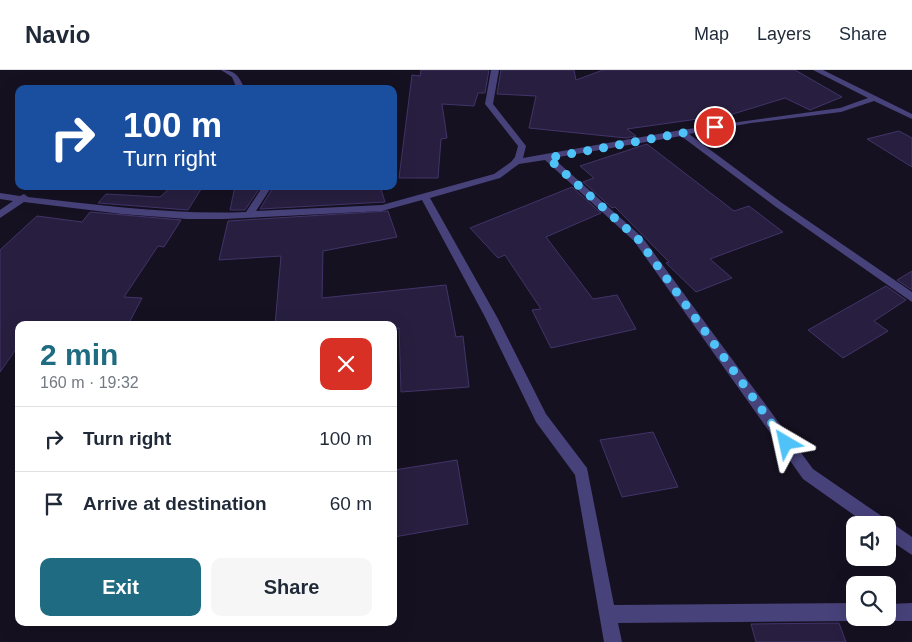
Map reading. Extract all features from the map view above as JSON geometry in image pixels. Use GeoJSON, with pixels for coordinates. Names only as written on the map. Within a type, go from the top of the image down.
{"type":"FeatureCollection","features":[{"type":"Feature","properties":{"kind":"street"},"geometry":{"type":"LineString","coordinates":[[225,70],[235,76],[239,85]]}},
{"type":"Feature","properties":{"kind":"street"},"geometry":{"type":"LineString","coordinates":[[0,196],[24,197],[122,211],[187,216],[249,215],[382,208],[497,176],[513,167],[521,157],[522,146],[489,104],[495,70]]}},
{"type":"Feature","properties":{"kind":"street"},"geometry":{"type":"LineString","coordinates":[[817,70],[912,117]]}},
{"type":"Feature","properties":{"kind":"street"},"geometry":{"type":"LineString","coordinates":[[517,162],[548,158],[681,132],[841,110],[874,99]]}},
{"type":"Feature","properties":{"kind":"street"},"geometry":{"type":"LineString","coordinates":[[681,132],[786,211],[912,298]]}},
{"type":"Feature","properties":{"kind":"street"},"geometry":{"type":"LineString","coordinates":[[548,158],[638,239],[808,474],[868,516]]}},
{"type":"Feature","properties":{"kind":"street"},"geometry":{"type":"LineString","coordinates":[[249,215],[265,190]]}},
{"type":"Feature","properties":{"kind":"street"},"geometry":{"type":"LineString","coordinates":[[0,215],[24,197]]}},
{"type":"Feature","properties":{"kind":"street"},"geometry":{"type":"LineString","coordinates":[[425,197],[491,317],[541,418],[582,473],[594,547],[614,642]]}},
{"type":"Feature","properties":{"kind":"street"},"geometry":{"type":"LineString","coordinates":[[896,536],[912,547]]}},
{"type":"Feature","properties":{"kind":"street"},"geometry":{"type":"LineString","coordinates":[[609,614],[846,612]]}},
{"type":"Feature","properties":{"kind":"street"},"geometry":{"type":"LineString","coordinates":[[896,612],[912,612]]}},
{"type":"Feature","properties":{"kind":"building"},"geometry":{"type":"Polygon","coordinates":[[[421,70],[489,70],[485,93],[478,93],[474,106],[442,104],[447,138],[441,139],[438,178],[399,178],[412,75],[420,76],[421,70]]]}},
{"type":"Feature","properties":{"kind":"building"},"geometry":{"type":"Polygon","coordinates":[[[501,70],[574,70],[576,80],[603,70],[795,70],[842,97],[810,110],[785,98],[733,114],[627,129],[636,136],[626,138],[529,128],[536,96],[497,94],[501,70]]]}},
{"type":"Feature","properties":{"kind":"building"},"geometry":{"type":"Polygon","coordinates":[[[899,131],[912,138],[912,167],[867,139],[899,131]]]}},
{"type":"Feature","properties":{"kind":"building"},"geometry":{"type":"Polygon","coordinates":[[[647,144],[734,211],[749,206],[783,232],[710,259],[732,278],[696,292],[666,263],[669,262],[615,207],[612,208],[583,182],[594,178],[580,166],[647,144]]]}},
{"type":"Feature","properties":{"kind":"building"},"geometry":{"type":"Polygon","coordinates":[[[572,187],[601,213],[546,237],[593,299],[617,295],[636,329],[551,348],[532,310],[541,309],[505,255],[498,258],[470,228],[572,187]]]}},
{"type":"Feature","properties":{"kind":"building"},"geometry":{"type":"Polygon","coordinates":[[[168,190],[200,190],[188,210],[98,203],[106,194],[160,197],[168,190]]]}},
{"type":"Feature","properties":{"kind":"building"},"geometry":{"type":"Polygon","coordinates":[[[234,190],[258,190],[245,210],[230,210],[234,190]]]}},
{"type":"Feature","properties":{"kind":"building"},"geometry":{"type":"Polygon","coordinates":[[[272,190],[381,190],[385,202],[260,209],[272,190]]]}},
{"type":"Feature","properties":{"kind":"building"},"geometry":{"type":"Polygon","coordinates":[[[388,211],[397,237],[323,251],[322,298],[446,285],[456,337],[463,336],[469,387],[401,392],[399,328],[397,328],[397,321],[275,321],[281,256],[219,260],[228,221],[388,211]]]}},
{"type":"Feature","properties":{"kind":"building"},"geometry":{"type":"Polygon","coordinates":[[[90,212],[181,220],[164,247],[158,246],[124,297],[142,298],[130,321],[15,321],[15,351],[0,372],[0,250],[37,216],[82,222],[90,212]]]}},
{"type":"Feature","properties":{"kind":"building"},"geometry":{"type":"Polygon","coordinates":[[[912,271],[912,290],[897,280],[912,271]]]}},
{"type":"Feature","properties":{"kind":"building"},"geometry":{"type":"Polygon","coordinates":[[[886,286],[906,300],[874,321],[888,331],[843,358],[808,330],[886,286]]]}},
{"type":"Feature","properties":{"kind":"building"},"geometry":{"type":"Polygon","coordinates":[[[653,432],[678,487],[622,497],[600,440],[653,432]]]}},
{"type":"Feature","properties":{"kind":"building"},"geometry":{"type":"Polygon","coordinates":[[[457,460],[468,524],[397,536],[397,470],[457,460]]]}},
{"type":"Feature","properties":{"kind":"building"},"geometry":{"type":"Polygon","coordinates":[[[839,623],[846,642],[756,642],[751,624],[839,623]]]}},
{"type":"Feature","properties":{"kind":"route"},"geometry":{"type":"LineString","coordinates":[[715,127],[548,158],[638,239],[786,443]]}}]}
